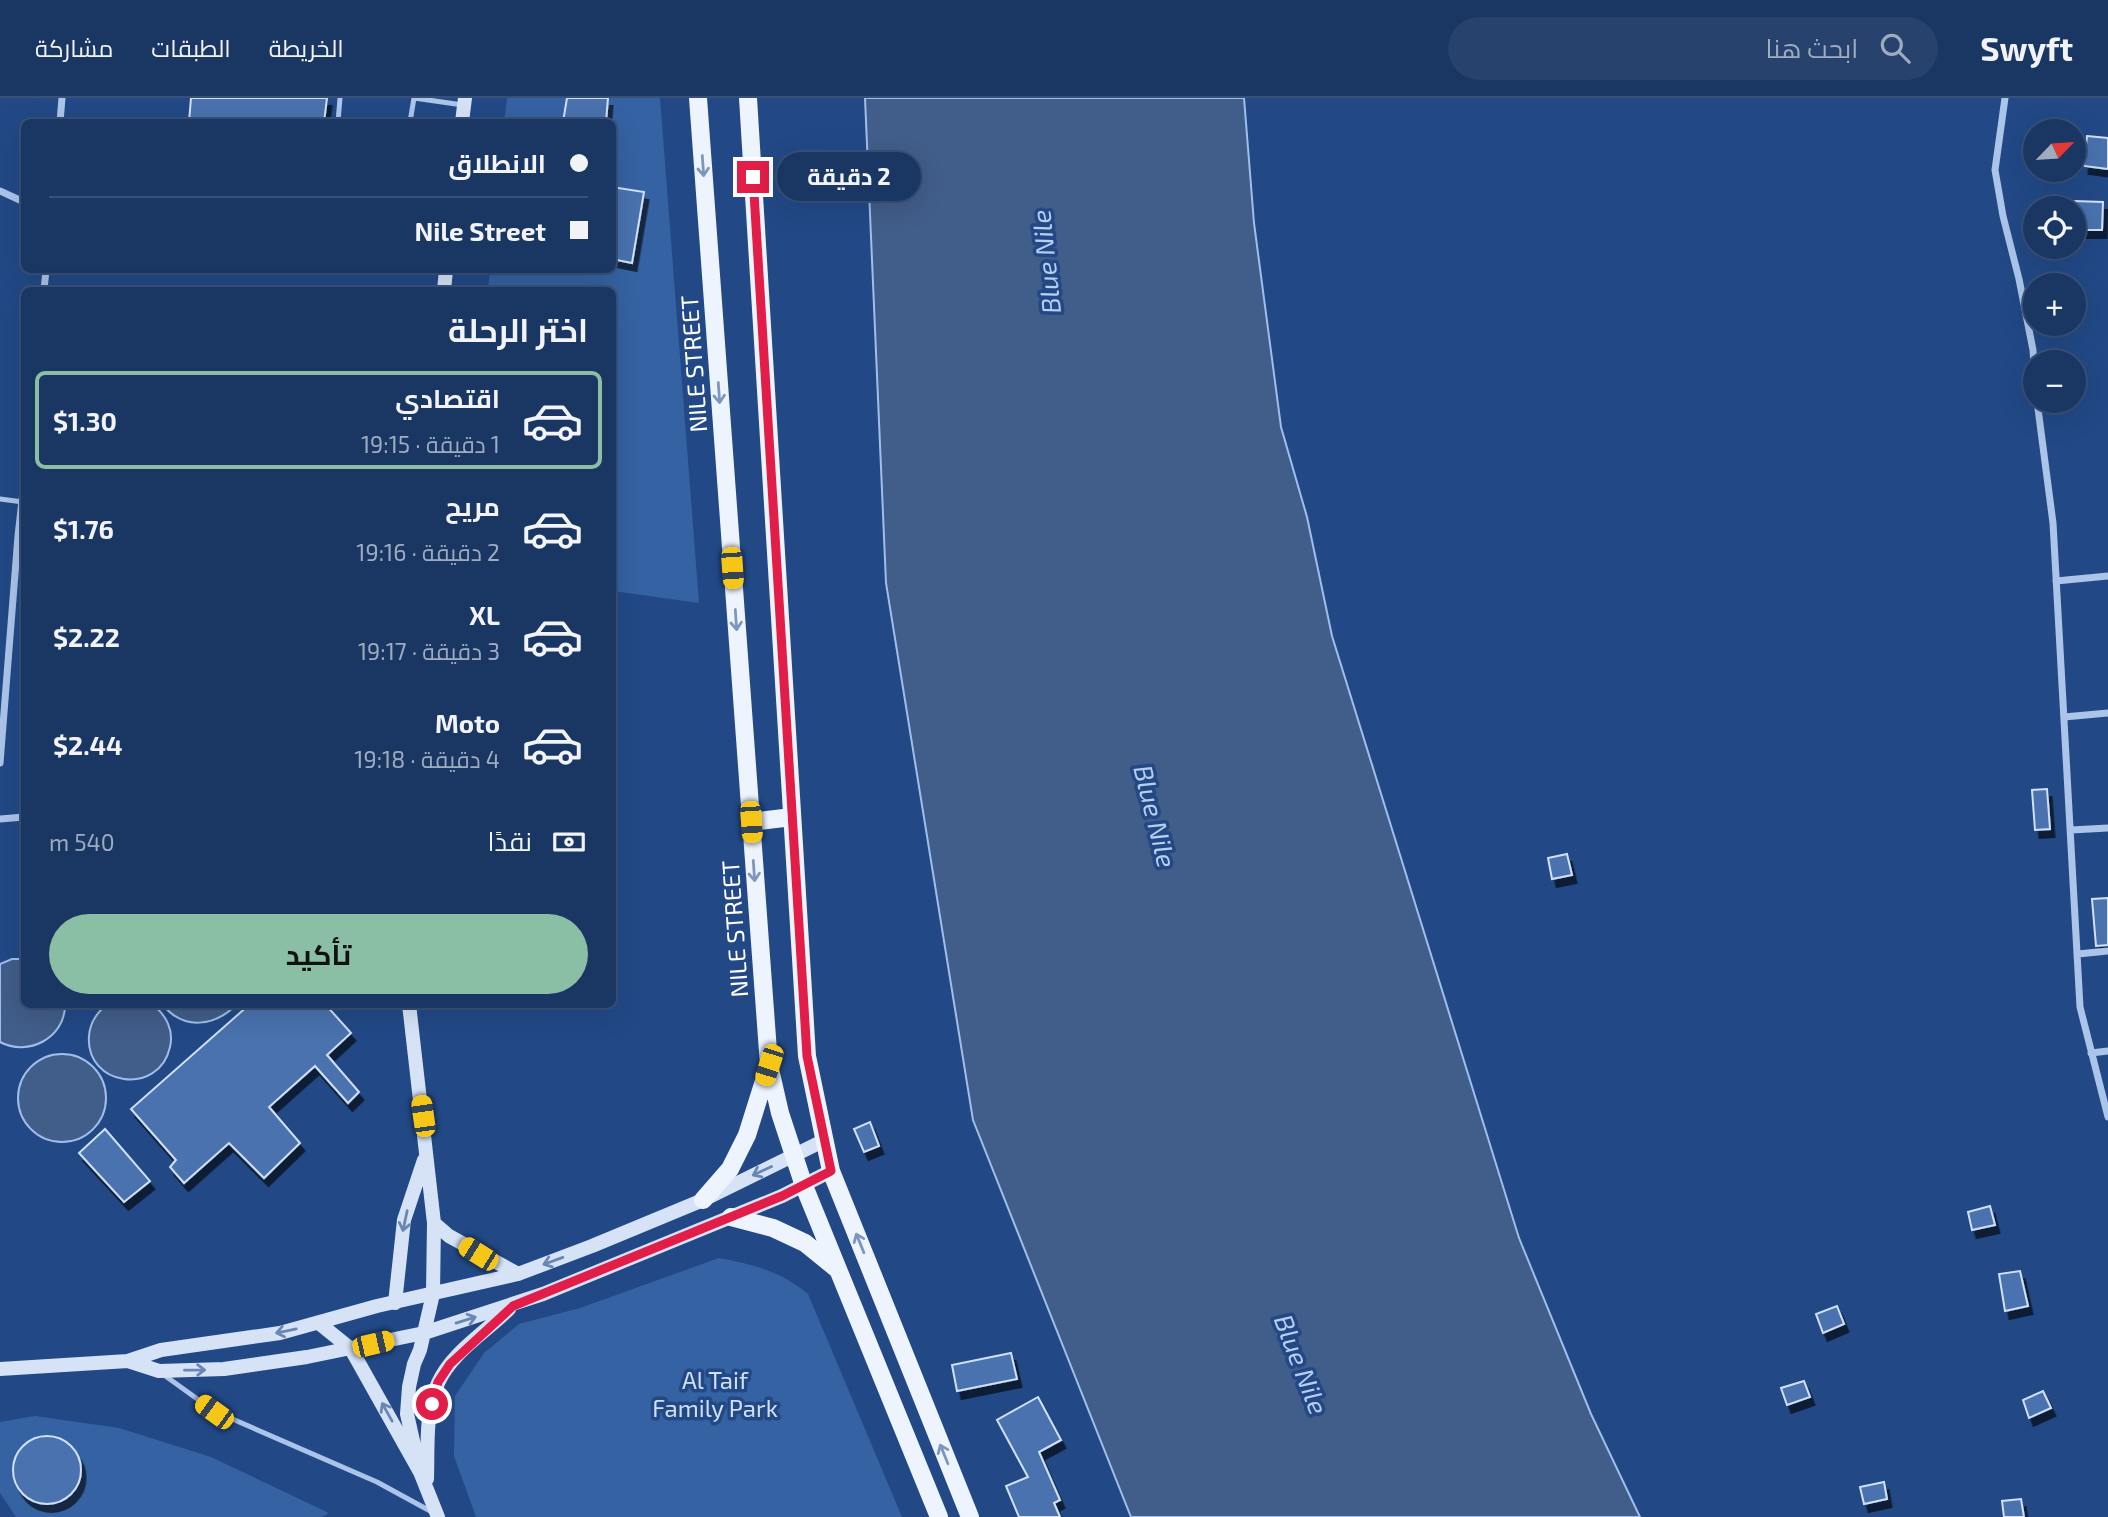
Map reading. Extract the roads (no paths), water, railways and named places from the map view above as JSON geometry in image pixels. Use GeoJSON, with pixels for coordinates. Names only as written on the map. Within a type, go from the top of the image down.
{"type":"FeatureCollection","features":[{"type":"Feature","properties":{"kind":"main road","name":"NILE STREET"},"geometry":{"type":"LineString","coordinates":[[698,98],[769,1065],[779,1113],[804,1186],[939,1517]]}},
{"type":"Feature","properties":{"kind":"main road"},"geometry":{"type":"LineString","coordinates":[[748,98],[807,1056],[831,1171],[970,1517]]}},
{"type":"Feature","properties":{"kind":"main road"},"geometry":{"type":"LineString","coordinates":[[751,822],[792,817]]}},
{"type":"Feature","properties":{"kind":"main road"},"geometry":{"type":"LineString","coordinates":[[409,1008],[434,1223],[433,1294],[414,1364],[407,1414],[420,1472]]}},
{"type":"Feature","properties":{"kind":"main road"},"geometry":{"type":"LineString","coordinates":[[703,1199],[730,1169],[747,1135],[769,1065]]}},
{"type":"Feature","properties":{"kind":"main road"},"geometry":{"type":"LineString","coordinates":[[0,1369],[128,1361],[161,1350],[280,1333],[518,1273],[592,1246],[703,1199],[823,1141]]}},
{"type":"Feature","properties":{"kind":"main road"},"geometry":{"type":"LineString","coordinates":[[396,1303],[404,1220],[425,1156]]}},
{"type":"Feature","properties":{"kind":"main road"},"geometry":{"type":"LineString","coordinates":[[128,1361],[159,1371],[224,1369],[351,1349],[424,1334],[513,1306],[732,1217],[804,1186],[831,1171]]}},
{"type":"Feature","properties":{"kind":"main road"},"geometry":{"type":"LineString","coordinates":[[732,1217],[773,1228],[805,1243],[838,1270]]}},
{"type":"Feature","properties":{"kind":"main road"},"geometry":{"type":"LineString","coordinates":[[434,1223],[478,1254],[518,1273]]}},
{"type":"Feature","properties":{"kind":"main road"},"geometry":{"type":"LineString","coordinates":[[426,1487],[429,1417],[438,1382],[450,1364],[513,1306]]}},
{"type":"Feature","properties":{"kind":"main road"},"geometry":{"type":"LineString","coordinates":[[320,1324],[351,1349],[420,1472],[438,1516]]}},
{"type":"Feature","properties":{"kind":"main road"},"geometry":{"type":"LineString","coordinates":[[890,1399],[916,1385]]}},
{"type":"Feature","properties":{"kind":"street"},"geometry":{"type":"LineString","coordinates":[[60,119],[62,98]]}},
{"type":"Feature","properties":{"kind":"street"},"geometry":{"type":"LineString","coordinates":[[2005,98],[1995,170],[2033,350]]}},
{"type":"Feature","properties":{"kind":"street"},"geometry":{"type":"LineString","coordinates":[[0,191],[21,201]]}},
{"type":"Feature","properties":{"kind":"street"},"geometry":{"type":"LineString","coordinates":[[2039,413],[2053,523],[2080,1007],[2108,1117]]}},
{"type":"Feature","properties":{"kind":"street"},"geometry":{"type":"LineString","coordinates":[[0,763],[21,525]]}},
{"type":"Feature","properties":{"kind":"street"},"geometry":{"type":"LineString","coordinates":[[2056,580],[2108,576]]}},
{"type":"Feature","properties":{"kind":"street"},"geometry":{"type":"LineString","coordinates":[[2064,717],[2108,713]]}},
{"type":"Feature","properties":{"kind":"street"},"geometry":{"type":"LineString","coordinates":[[0,819],[21,817]]}},
{"type":"Feature","properties":{"kind":"street"},"geometry":{"type":"LineString","coordinates":[[2071,830],[2108,828]]}},
{"type":"Feature","properties":{"kind":"street"},"geometry":{"type":"LineString","coordinates":[[2078,954],[2108,951]]}},
{"type":"Feature","properties":{"kind":"street"},"geometry":{"type":"LineString","coordinates":[[2091,1053],[2108,1051]]}},
{"type":"Feature","properties":{"kind":"lane"},"geometry":{"type":"LineString","coordinates":[[338,119],[340,98]]}},
{"type":"Feature","properties":{"kind":"lane"},"geometry":{"type":"LineString","coordinates":[[410,119],[414,98],[464,102]]}},
{"type":"Feature","properties":{"kind":"lane"},"geometry":{"type":"LineString","coordinates":[[0,499],[21,502]]}},
{"type":"Feature","properties":{"kind":"lane"},"geometry":{"type":"LineString","coordinates":[[159,1371],[214,1412],[377,1482],[438,1516]]}},
{"type":"Feature","properties":{"kind":"water","name":"Blue Nile"},"geometry":{"type":"Polygon","coordinates":[[[865,98],[1244,98],[1254,223],[1281,427],[1307,517],[1332,636],[1519,1238],[1591,1414],[1640,1517],[1131,1517],[973,1120],[886,583],[865,98]]]}},
{"type":"Feature","properties":{"kind":"water"},"geometry":{"type":"Polygon","coordinates":[[[21,959],[21,1008],[64,1008],[59,1027],[43,1042],[22,1047],[0,1042],[0,964],[21,959]]]}},
{"type":"Feature","properties":{"kind":"water"},"geometry":{"type":"Polygon","coordinates":[[[104,1008],[156,1008],[165,1018],[171,1035],[170,1047],[163,1063],[152,1073],[138,1079],[110,1075],[98,1066],[91,1053],[89,1036],[95,1018],[104,1008]]]}},
{"type":"Feature","properties":{"kind":"water"},"geometry":{"type":"Polygon","coordinates":[[[166,1008],[233,1008],[219,1018],[200,1023],[180,1019],[166,1008]]]}},
{"type":"Feature","properties":{"kind":"water"},"geometry":{"type":"Polygon","coordinates":[[[62,1054],[87,1061],[99,1073],[106,1098],[99,1123],[87,1135],[62,1142],[37,1135],[25,1123],[18,1098],[25,1073],[37,1061],[62,1054]]]}},
{"type":"Feature","properties":{"kind":"park label","name":"Al Taif Family Park"},"geometry":{"type":"Point","coordinates":[715,1393]}}]}
